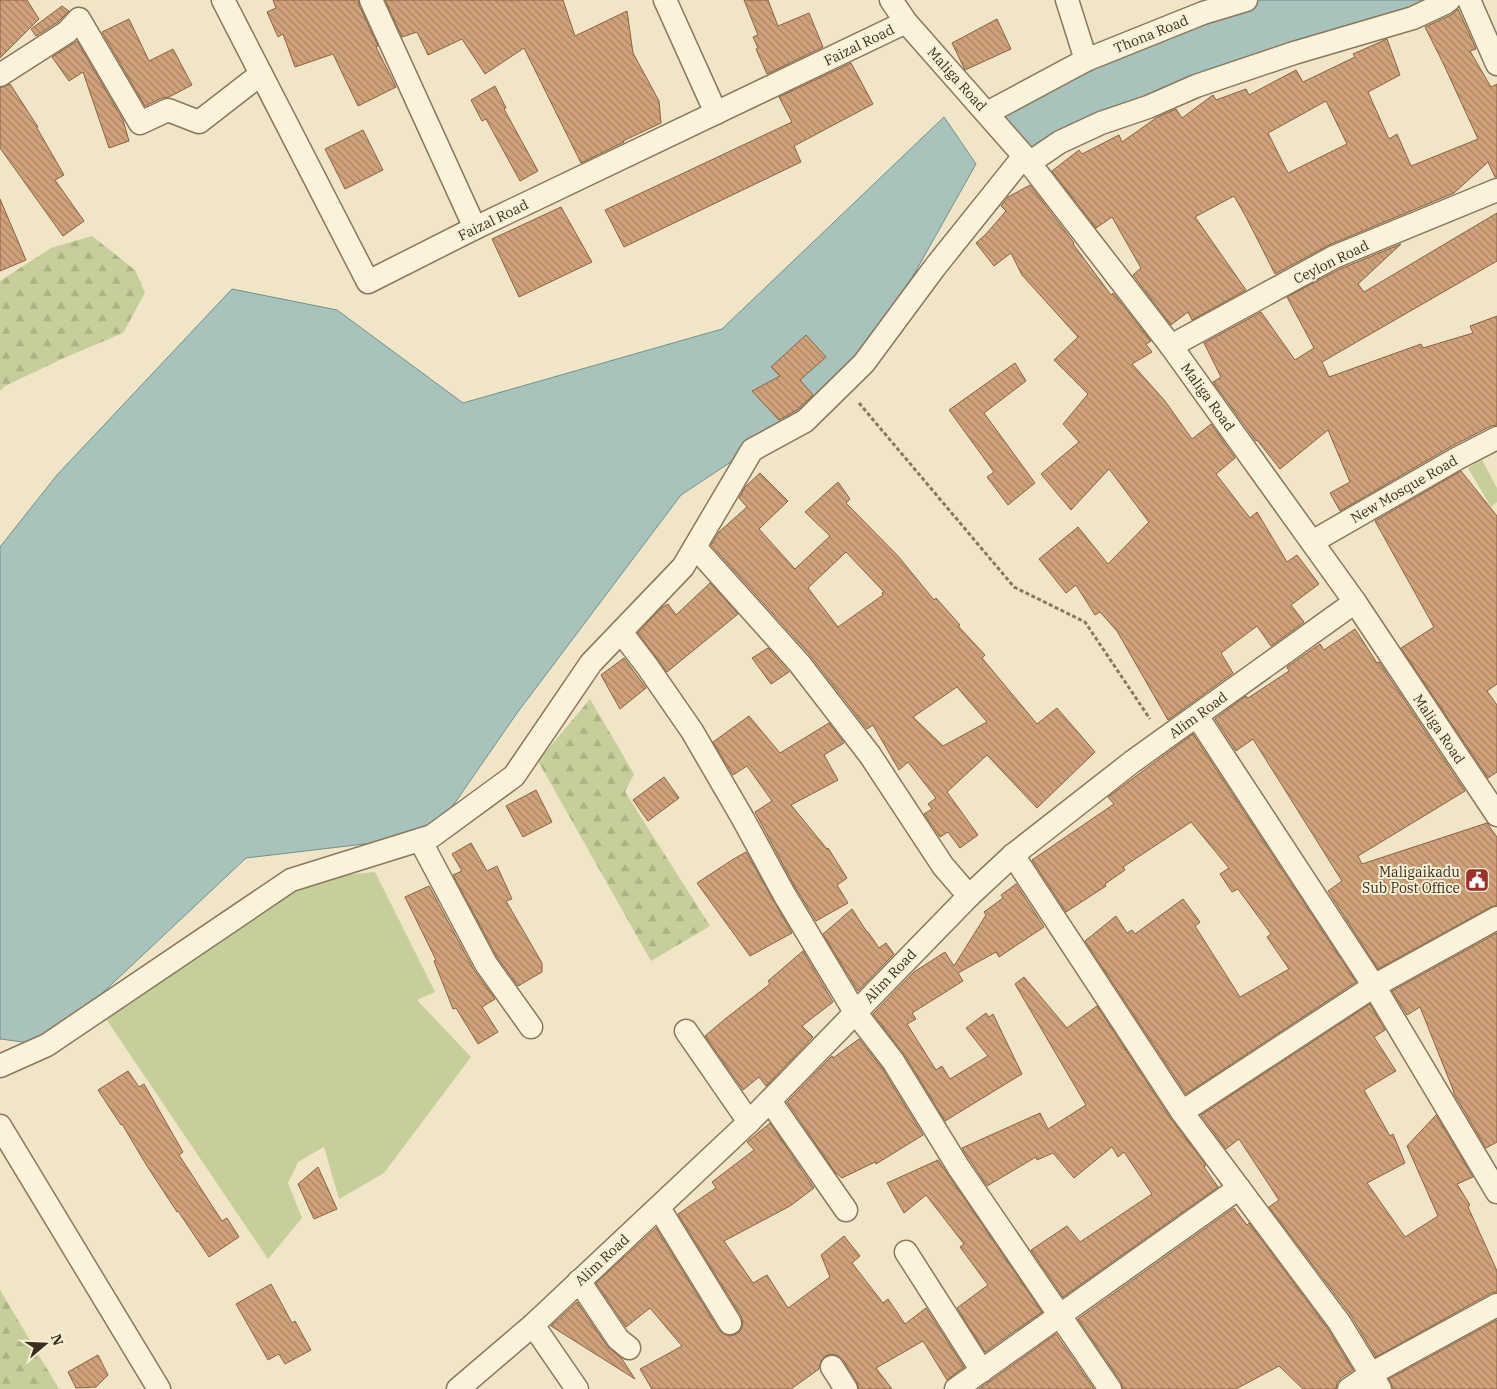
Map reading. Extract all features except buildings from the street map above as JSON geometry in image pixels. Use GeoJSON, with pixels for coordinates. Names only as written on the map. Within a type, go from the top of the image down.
{"type":"FeatureCollection","features":[{"type":"Feature","properties":{"kind":"street","name":"Faizal Road"},"geometry":{"type":"LineString","coordinates":[[223,0],[368,282],[475,228],[906,22]]}},
{"type":"Feature","properties":{"kind":"street"},"geometry":{"type":"LineString","coordinates":[[371,0],[475,228]]}},
{"type":"Feature","properties":{"kind":"street"},"geometry":{"type":"LineString","coordinates":[[665,0],[716,113]]}},
{"type":"Feature","properties":{"kind":"street","name":"Maliga Road"},"geometry":{"type":"LineString","coordinates":[[891,0],[906,22],[1026,159],[1171,346],[1354,602],[1497,815]]}},
{"type":"Feature","properties":{"kind":"street"},"geometry":{"type":"LineString","coordinates":[[1067,0],[1086,60]]}},
{"type":"Feature","properties":{"kind":"street","name":"Thona Road"},"geometry":{"type":"LineString","coordinates":[[987,113],[1086,60],[1203,13],[1246,0]]}},
{"type":"Feature","properties":{"kind":"street"},"geometry":{"type":"LineString","coordinates":[[0,1066],[47,1045],[291,880],[432,836],[514,776],[591,663],[683,567],[752,450],[805,421],[864,363],[935,267],[1026,159],[1100,123],[1148,107],[1196,86],[1413,18],[1449,0]]}},
{"type":"Feature","properties":{"kind":"street"},"geometry":{"type":"LineString","coordinates":[[1469,0],[1497,64]]}},
{"type":"Feature","properties":{"kind":"street"},"geometry":{"type":"LineString","coordinates":[[0,75],[67,32],[79,19],[140,123],[168,110],[199,122],[261,74]]}},
{"type":"Feature","properties":{"kind":"street","name":"Ceylon Road"},"geometry":{"type":"LineString","coordinates":[[1171,346],[1334,257],[1497,190]]}},
{"type":"Feature","properties":{"kind":"street","name":"New Mosque Road"},"geometry":{"type":"LineString","coordinates":[[1312,542],[1458,458],[1497,438]]}},
{"type":"Feature","properties":{"kind":"street"},"geometry":{"type":"LineString","coordinates":[[695,547],[805,671],[870,755],[943,866],[969,896]]}},
{"type":"Feature","properties":{"kind":"street","name":"Alim Road"},"geometry":{"type":"LineString","coordinates":[[458,1389],[533,1325],[749,1122],[969,896],[1013,854],[1164,739],[1354,602]]}},
{"type":"Feature","properties":{"kind":"street"},"geometry":{"type":"LineString","coordinates":[[621,632],[648,666],[692,731],[784,894],[855,1012],[893,1062],[959,1168],[1110,1389]]}},
{"type":"Feature","properties":{"kind":"street"},"geometry":{"type":"LineString","coordinates":[[1197,716],[1374,986],[1497,1192]]}},
{"type":"Feature","properties":{"kind":"street"},"geometry":{"type":"LineString","coordinates":[[420,840],[486,964],[531,1027]]}},
{"type":"Feature","properties":{"kind":"street"},"geometry":{"type":"LineString","coordinates":[[1013,854],[1182,1112],[1339,1322],[1376,1381]]}},
{"type":"Feature","properties":{"kind":"street"},"geometry":{"type":"LineString","coordinates":[[1182,1112],[1374,986],[1497,918]]}},
{"type":"Feature","properties":{"kind":"street"},"geometry":{"type":"LineString","coordinates":[[686,1031],[749,1122]]}},
{"type":"Feature","properties":{"kind":"street"},"geometry":{"type":"LineString","coordinates":[[770,1101],[846,1210]]}},
{"type":"Feature","properties":{"kind":"street"},"geometry":{"type":"LineString","coordinates":[[0,1126],[7,1153],[159,1389]]}},
{"type":"Feature","properties":{"kind":"street"},"geometry":{"type":"LineString","coordinates":[[956,1389],[1239,1188]]}},
{"type":"Feature","properties":{"kind":"street"},"geometry":{"type":"LineString","coordinates":[[659,1208],[730,1323]]}},
{"type":"Feature","properties":{"kind":"street"},"geometry":{"type":"LineString","coordinates":[[906,1252],[982,1371]]}},
{"type":"Feature","properties":{"kind":"street"},"geometry":{"type":"LineString","coordinates":[[579,1281],[618,1339],[629,1348]]}},
{"type":"Feature","properties":{"kind":"street"},"geometry":{"type":"LineString","coordinates":[[1348,1389],[1376,1381],[1497,1305]]}},
{"type":"Feature","properties":{"kind":"street"},"geometry":{"type":"LineString","coordinates":[[533,1325],[577,1389]]}},
{"type":"Feature","properties":{"kind":"street"},"geometry":{"type":"LineString","coordinates":[[832,1367],[846,1389]]}},
{"type":"Feature","properties":{"kind":"path"},"geometry":{"type":"LineString","coordinates":[[842,384],[1014,587],[1085,622],[1164,739]]}},
{"type":"Feature","properties":{"kind":"green space"},"geometry":{"type":"Polygon","coordinates":[[[92,236],[135,270],[145,293],[123,333],[64,358],[5,386],[0,391],[0,281],[51,248],[92,236]]]}},
{"type":"Feature","properties":{"kind":"green space"},"geometry":{"type":"Polygon","coordinates":[[[1482,460],[1497,488],[1497,502],[1491,507],[1468,468],[1482,460]]]}},
{"type":"Feature","properties":{"kind":"green space"},"geometry":{"type":"Polygon","coordinates":[[[590,699],[634,774],[625,792],[710,926],[651,961],[538,761],[590,699]]]}},
{"type":"Feature","properties":{"kind":"green space"},"geometry":{"type":"Polygon","coordinates":[[[375,872],[435,992],[417,1000],[471,1057],[384,1173],[339,1199],[324,1147],[298,1162],[288,1183],[302,1218],[268,1259],[104,1016],[291,880],[375,872]]]}},
{"type":"Feature","properties":{"kind":"green space"},"geometry":{"type":"Polygon","coordinates":[[[0,1290],[59,1389],[0,1389],[0,1290]]]}},
{"type":"Feature","properties":{"kind":"water"},"geometry":{"type":"Polygon","coordinates":[[[1246,0],[1449,0],[1029,158],[987,113],[1246,0]]]}},
{"type":"Feature","properties":{"kind":"water"},"geometry":{"type":"Polygon","coordinates":[[[944,117],[976,164],[864,363],[785,426],[681,495],[517,713],[432,836],[246,858],[47,1045],[0,1039],[0,547],[57,475],[232,289],[337,310],[463,403],[722,329],[944,117]]]}},
{"type":"Feature","properties":{"kind":"place","name":"Maligaikadu Sub Post Office"},"geometry":{"type":"Point","coordinates":[1477,880]}}]}
